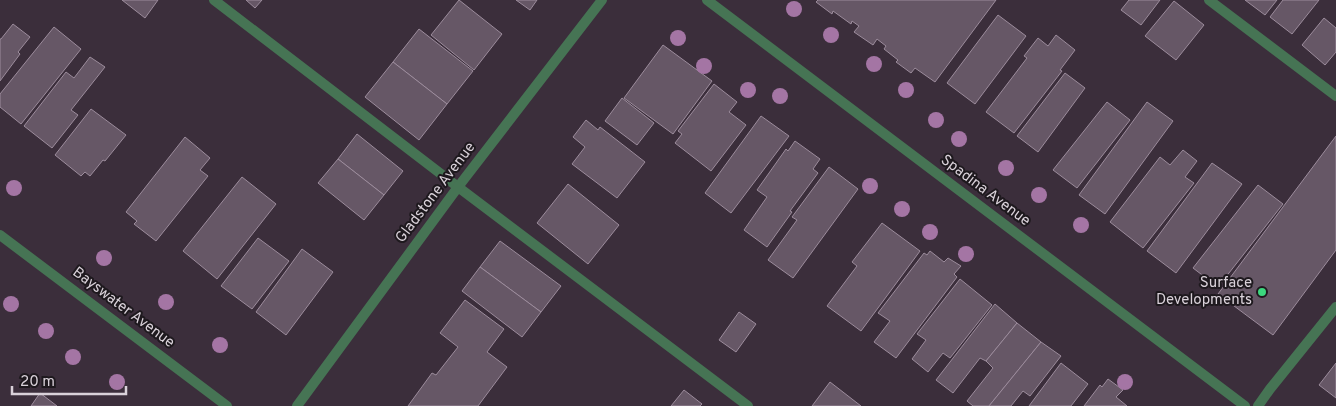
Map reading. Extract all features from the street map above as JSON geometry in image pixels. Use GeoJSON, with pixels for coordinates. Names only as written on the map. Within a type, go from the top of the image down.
{"type":"FeatureCollection","features":[{"type":"Feature","properties":{"kind":"street"},"geometry":{"type":"LineString","coordinates":[[214,0],[748,406]]}},
{"type":"Feature","properties":{"kind":"street","name":"Gladstone Avenue"},"geometry":{"type":"LineString","coordinates":[[297,406],[458,187],[602,0]]}},
{"type":"Feature","properties":{"kind":"street","name":"Spadina Avenue"},"geometry":{"type":"LineString","coordinates":[[707,0],[1245,406]]}},
{"type":"Feature","properties":{"kind":"street"},"geometry":{"type":"LineString","coordinates":[[1209,0],[1336,96]]}},
{"type":"Feature","properties":{"kind":"street","name":"Bayswater Avenue"},"geometry":{"type":"LineString","coordinates":[[0,235],[227,406]]}},
{"type":"Feature","properties":{"kind":"street"},"geometry":{"type":"LineString","coordinates":[[1258,406],[1336,307]]}},
{"type":"Feature","properties":{"kind":"building"},"geometry":{"type":"Polygon","coordinates":[[[122,0],[158,0],[145,18],[122,0]]]}},
{"type":"Feature","properties":{"kind":"building"},"geometry":{"type":"Polygon","coordinates":[[[246,0],[262,0],[255,8],[246,0]]]}},
{"type":"Feature","properties":{"kind":"building"},"geometry":{"type":"Polygon","coordinates":[[[459,0],[502,34],[474,70],[431,35],[459,0]]]}},
{"type":"Feature","properties":{"kind":"building"},"geometry":{"type":"Polygon","coordinates":[[[516,0],[537,0],[530,10],[516,0]]]}},
{"type":"Feature","properties":{"kind":"building"},"geometry":{"type":"Polygon","coordinates":[[[818,0],[996,0],[935,82],[915,68],[911,73],[896,62],[898,60],[884,49],[886,46],[877,39],[873,45],[854,32],[859,26],[852,21],[851,24],[833,11],[832,14],[816,2],[818,0]]]}},
{"type":"Feature","properties":{"kind":"building"},"geometry":{"type":"Polygon","coordinates":[[[1129,0],[1160,0],[1141,25],[1121,10],[1129,0]]]}},
{"type":"Feature","properties":{"kind":"building"},"geometry":{"type":"Polygon","coordinates":[[[1245,0],[1277,0],[1265,15],[1245,0]]]}},
{"type":"Feature","properties":{"kind":"building"},"geometry":{"type":"Polygon","coordinates":[[[1283,0],[1319,0],[1292,34],[1270,17],[1283,0]]]}},
{"type":"Feature","properties":{"kind":"building"},"geometry":{"type":"Polygon","coordinates":[[[1174,1],[1204,25],[1176,60],[1145,36],[1174,1]]]}},
{"type":"Feature","properties":{"kind":"building"},"geometry":{"type":"Polygon","coordinates":[[[998,15],[1026,36],[975,104],[947,83],[998,15]]]}},
{"type":"Feature","properties":{"kind":"building"},"geometry":{"type":"Polygon","coordinates":[[[1324,18],[1336,28],[1336,52],[1325,65],[1302,45],[1324,18]]]}},
{"type":"Feature","properties":{"kind":"building"},"geometry":{"type":"Polygon","coordinates":[[[13,24],[30,37],[0,81],[0,39],[13,24]]]}},
{"type":"Feature","properties":{"kind":"building"},"geometry":{"type":"Polygon","coordinates":[[[54,27],[81,49],[21,124],[0,107],[0,94],[54,27]]]}},
{"type":"Feature","properties":{"kind":"building"},"geometry":{"type":"Polygon","coordinates":[[[419,29],[473,71],[447,104],[393,62],[419,29]]]}},
{"type":"Feature","properties":{"kind":"building"},"geometry":{"type":"Polygon","coordinates":[[[1056,35],[1075,50],[1060,70],[1062,71],[1014,133],[986,112],[1027,58],[1024,56],[1038,38],[1048,46],[1056,35]]]}},
{"type":"Feature","properties":{"kind":"building"},"geometry":{"type":"Polygon","coordinates":[[[663,45],[712,81],[673,134],[624,98],[663,45]]]}},
{"type":"Feature","properties":{"kind":"building"},"geometry":{"type":"Polygon","coordinates":[[[90,57],[105,67],[71,110],[78,115],[52,148],[24,126],[66,72],[74,78],[90,57]]]}},
{"type":"Feature","properties":{"kind":"building"},"geometry":{"type":"Polygon","coordinates":[[[393,62],[447,104],[419,140],[365,97],[393,62]]]}},
{"type":"Feature","properties":{"kind":"building"},"geometry":{"type":"Polygon","coordinates":[[[1065,73],[1085,88],[1038,152],[1017,136],[1065,73]]]}},
{"type":"Feature","properties":{"kind":"building"},"geometry":{"type":"Polygon","coordinates":[[[714,84],[737,102],[729,112],[746,125],[711,171],[675,143],[682,134],[678,131],[714,84]]]}},
{"type":"Feature","properties":{"kind":"building"},"geometry":{"type":"Polygon","coordinates":[[[622,98],[654,123],[637,145],[605,121],[622,98]]]}},
{"type":"Feature","properties":{"kind":"building"},"geometry":{"type":"Polygon","coordinates":[[[1107,102],[1130,120],[1077,188],[1053,170],[1107,102]]]}},
{"type":"Feature","properties":{"kind":"building"},"geometry":{"type":"Polygon","coordinates":[[[1147,102],[1173,121],[1105,214],[1079,195],[1147,102]]]}},
{"type":"Feature","properties":{"kind":"building"},"geometry":{"type":"Polygon","coordinates":[[[91,109],[126,135],[90,176],[85,172],[81,176],[55,155],[91,109]]]}},
{"type":"Feature","properties":{"kind":"building"},"geometry":{"type":"Polygon","coordinates":[[[761,116],[789,136],[731,213],[705,193],[761,116]]]}},
{"type":"Feature","properties":{"kind":"building"},"geometry":{"type":"Polygon","coordinates":[[[586,120],[598,130],[600,127],[645,162],[617,198],[572,164],[585,147],[573,137],[586,120]]]}},
{"type":"Feature","properties":{"kind":"building"},"geometry":{"type":"Polygon","coordinates":[[[357,134],[403,171],[384,195],[338,159],[357,134]]]}},
{"type":"Feature","properties":{"kind":"building"},"geometry":{"type":"Polygon","coordinates":[[[1336,136],[1336,250],[1273,335],[1218,294],[1336,136]]]}},
{"type":"Feature","properties":{"kind":"building"},"geometry":{"type":"Polygon","coordinates":[[[185,137],[210,158],[200,170],[208,176],[156,241],[134,224],[137,221],[126,212],[185,137]]]}},
{"type":"Feature","properties":{"kind":"building"},"geometry":{"type":"Polygon","coordinates":[[[795,141],[820,159],[813,169],[818,173],[767,247],[744,230],[767,197],[757,190],[786,149],[788,151],[795,141]]]}},
{"type":"Feature","properties":{"kind":"building"},"geometry":{"type":"Polygon","coordinates":[[[1183,150],[1197,161],[1185,177],[1194,183],[1143,248],[1110,222],[1160,157],[1170,165],[1183,150]]]}},
{"type":"Feature","properties":{"kind":"building"},"geometry":{"type":"Polygon","coordinates":[[[338,159],[384,195],[364,220],[318,183],[338,159]]]}},
{"type":"Feature","properties":{"kind":"building"},"geometry":{"type":"Polygon","coordinates":[[[1212,163],[1242,184],[1176,273],[1147,251],[1212,163]]]}},
{"type":"Feature","properties":{"kind":"building"},"geometry":{"type":"Polygon","coordinates":[[[829,167],[858,189],[793,278],[768,260],[797,220],[792,217],[829,167]]]}},
{"type":"Feature","properties":{"kind":"building"},"geometry":{"type":"Polygon","coordinates":[[[242,177],[276,204],[217,279],[183,251],[242,177]]]}},
{"type":"Feature","properties":{"kind":"building"},"geometry":{"type":"Polygon","coordinates":[[[568,184],[619,225],[588,264],[537,223],[568,184]]]}},
{"type":"Feature","properties":{"kind":"building"},"geometry":{"type":"Polygon","coordinates":[[[1258,185],[1283,204],[1218,287],[1193,268],[1258,185]]]}},
{"type":"Feature","properties":{"kind":"building"},"geometry":{"type":"Polygon","coordinates":[[[882,223],[920,251],[861,331],[827,306],[857,266],[852,262],[882,223]]]}},
{"type":"Feature","properties":{"kind":"building"},"geometry":{"type":"Polygon","coordinates":[[[258,238],[289,261],[252,309],[221,286],[258,238]]]}},
{"type":"Feature","properties":{"kind":"building"},"geometry":{"type":"Polygon","coordinates":[[[500,241],[561,286],[541,312],[480,267],[500,241]]]}},
{"type":"Feature","properties":{"kind":"building"},"geometry":{"type":"Polygon","coordinates":[[[302,249],[333,272],[286,335],[256,312],[302,249]]]}},
{"type":"Feature","properties":{"kind":"building"},"geometry":{"type":"Polygon","coordinates":[[[930,251],[944,262],[948,258],[961,266],[954,274],[957,277],[896,358],[874,342],[890,321],[878,313],[924,253],[927,255],[930,251]]]}},
{"type":"Feature","properties":{"kind":"building"},"geometry":{"type":"Polygon","coordinates":[[[480,267],[541,312],[522,337],[462,291],[480,267]]]}},
{"type":"Feature","properties":{"kind":"building"},"geometry":{"type":"Polygon","coordinates":[[[960,279],[992,305],[950,358],[943,353],[928,372],[912,359],[926,340],[917,334],[960,279]]]}},
{"type":"Feature","properties":{"kind":"building"},"geometry":{"type":"Polygon","coordinates":[[[465,300],[504,329],[487,352],[507,367],[478,406],[408,406],[432,373],[436,375],[458,347],[440,333],[465,300]]]}},
{"type":"Feature","properties":{"kind":"building"},"geometry":{"type":"Polygon","coordinates":[[[995,304],[1017,323],[986,361],[980,358],[953,393],[936,380],[995,304]]]}},
{"type":"Feature","properties":{"kind":"building"},"geometry":{"type":"Polygon","coordinates":[[[739,312],[756,324],[736,352],[719,340],[739,312]]]}},
{"type":"Feature","properties":{"kind":"building"},"geometry":{"type":"Polygon","coordinates":[[[1017,323],[1041,342],[989,406],[973,406],[967,401],[993,368],[986,361],[1017,323]]]}},
{"type":"Feature","properties":{"kind":"building"},"geometry":{"type":"Polygon","coordinates":[[[1041,342],[1061,356],[1030,396],[1023,391],[1011,406],[989,406],[1041,342]]]}},
{"type":"Feature","properties":{"kind":"building"},"geometry":{"type":"Polygon","coordinates":[[[1061,363],[1088,384],[1071,406],[1029,406],[1061,363]]]}},
{"type":"Feature","properties":{"kind":"building"},"geometry":{"type":"Polygon","coordinates":[[[1336,363],[1336,398],[1319,385],[1336,363]]]}},
{"type":"Feature","properties":{"kind":"building"},"geometry":{"type":"Polygon","coordinates":[[[1108,379],[1123,390],[1116,397],[1127,406],[1084,406],[1100,385],[1102,387],[1108,379]]]}},
{"type":"Feature","properties":{"kind":"building"},"geometry":{"type":"Polygon","coordinates":[[[830,382],[861,406],[812,406],[830,382]]]}},
{"type":"Feature","properties":{"kind":"building"},"geometry":{"type":"Polygon","coordinates":[[[684,390],[702,404],[700,406],[671,406],[684,390]]]}},
{"type":"Feature","properties":{"kind":"building"},"geometry":{"type":"Polygon","coordinates":[[[40,393],[57,406],[31,406],[40,393]]]}},
{"type":"Feature","properties":{"kind":"place","name":"Surface Developments"},"geometry":{"type":"Point","coordinates":[1262,292]}}]}
